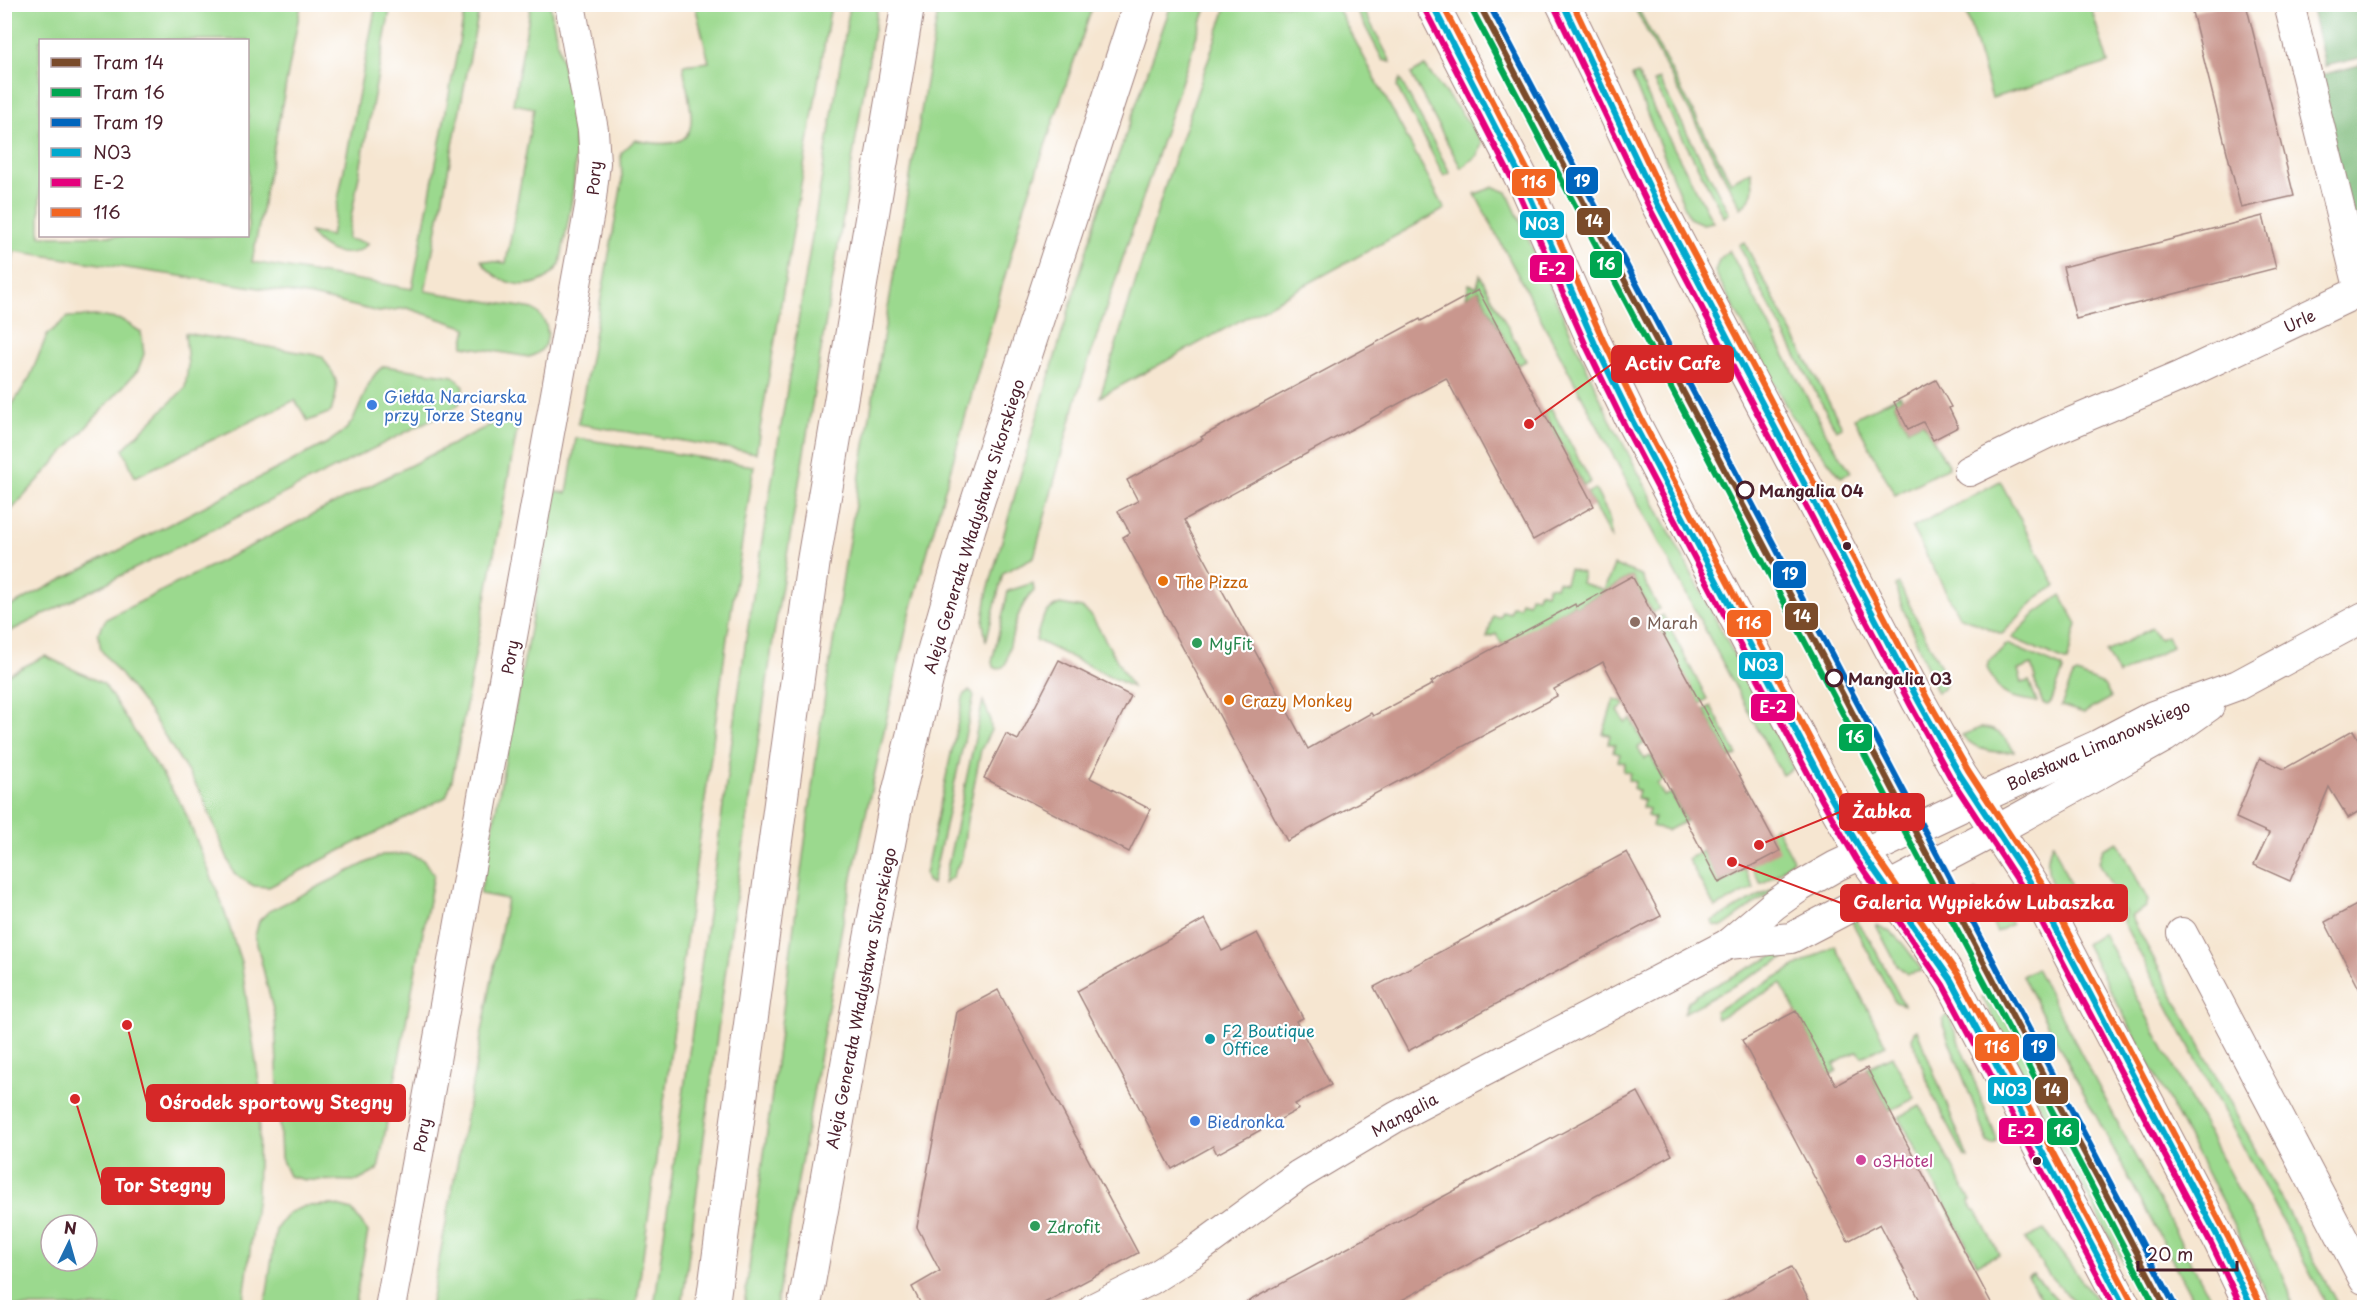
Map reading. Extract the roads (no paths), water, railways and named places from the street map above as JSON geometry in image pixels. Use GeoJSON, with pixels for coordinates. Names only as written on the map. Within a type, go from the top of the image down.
{"type":"FeatureCollection","features":[{"type":"Feature","properties":{"kind":"main road"},"geometry":{"type":"LineString","coordinates":[[712,1308],[813,564],[908,4]]}},
{"type":"Feature","properties":{"kind":"main road","name":"Aleja Generała Władysława Sikorskiego"},"geometry":{"type":"LineString","coordinates":[[804,1308],[896,804],[931,661],[973,517],[1140,4]]}},
{"type":"Feature","properties":{"kind":"main road"},"geometry":{"type":"LineString","coordinates":[[1432,4],[1526,185],[1595,344],[1629,415],[1830,796],[1863,854],[1951,980],[2125,1308]]}},
{"type":"Feature","properties":{"kind":"main road"},"geometry":{"type":"LineString","coordinates":[[1563,4],[1684,257],[1935,731],[1976,800],[2036,891],[2210,1223],[2252,1308]]}},
{"type":"Feature","properties":{"kind":"street","name":"Pory"},"geometry":{"type":"LineString","coordinates":[[390,1308],[590,207],[595,163],[593,130],[570,4]]}},
{"type":"Feature","properties":{"kind":"street","name":"Urle"},"geometry":{"type":"LineString","coordinates":[[1969,471],[2049,432],[2181,376],[2360,291],[2289,4]]}},
{"type":"Feature","properties":{"kind":"street","name":"Bolesława Limanowskiego"},"geometry":{"type":"LineString","coordinates":[[1886,888],[1997,830],[2165,737],[2238,685],[2364,617]]}},
{"type":"Feature","properties":{"kind":"street","name":"Bolesława Limanowskiego"},"geometry":{"type":"LineString","coordinates":[[1863,854],[2098,745],[2153,716],[2238,685]]}},
{"type":"Feature","properties":{"kind":"street","name":"Mangalia"},"geometry":{"type":"LineString","coordinates":[[1094,1308],[1150,1280],[1194,1252],[1299,1175],[1396,1117],[1728,944],[1774,905],[1801,886],[1863,854]]}},
{"type":"Feature","properties":{"kind":"street","name":"Mangalia"},"geometry":{"type":"LineString","coordinates":[[1728,944],[1791,938],[1886,888]]}},
{"type":"Feature","properties":{"kind":"street"},"geometry":{"type":"LineString","coordinates":[[2182,933],[2363,1272]]}},
{"type":"Feature","properties":{"kind":"tram line","name":"14"},"geometry":{"type":"LineString","coordinates":[[1479,4],[2166,1308]]}},
{"type":"Feature","properties":{"kind":"tram line","name":"19"},"geometry":{"type":"LineString","coordinates":[[1489,4],[2174,1304]]}},
{"type":"Feature","properties":{"kind":"tram line","name":"16"},"geometry":{"type":"LineString","coordinates":[[1471,8],[2156,1308]]}},
{"type":"Feature","properties":{"kind":"place","name":"Giełda Narciarska przy Torze Stegny"},"geometry":{"type":"Point","coordinates":[372,405]}},
{"type":"Feature","properties":{"kind":"place","name":"Activ Cafe"},"geometry":{"type":"Point","coordinates":[1529,424]}},
{"type":"Feature","properties":{"kind":"place","name":"Mangalia 04"},"geometry":{"type":"Point","coordinates":[1745,490]}},
{"type":"Feature","properties":{"kind":"place","name":"The Pizza"},"geometry":{"type":"Point","coordinates":[1163,581]}},
{"type":"Feature","properties":{"kind":"place","name":"Marah"},"geometry":{"type":"Point","coordinates":[1635,622]}},
{"type":"Feature","properties":{"kind":"place","name":"MyFit"},"geometry":{"type":"Point","coordinates":[1197,643]}},
{"type":"Feature","properties":{"kind":"place","name":"Mangalia 03"},"geometry":{"type":"Point","coordinates":[1834,678]}},
{"type":"Feature","properties":{"kind":"place","name":"Crazy Monkey"},"geometry":{"type":"Point","coordinates":[1229,700]}},
{"type":"Feature","properties":{"kind":"place","name":"Żabka"},"geometry":{"type":"Point","coordinates":[1759,845]}},
{"type":"Feature","properties":{"kind":"place","name":"Galeria Wypieków Lubaszka"},"geometry":{"type":"Point","coordinates":[1732,862]}},
{"type":"Feature","properties":{"kind":"place","name":"Ośrodek sportowy Stegny"},"geometry":{"type":"Point","coordinates":[127,1025]}},
{"type":"Feature","properties":{"kind":"place","name":"F2 Boutique Office"},"geometry":{"type":"Point","coordinates":[1210,1039]}},
{"type":"Feature","properties":{"kind":"place","name":"Tor Stegny"},"geometry":{"type":"Point","coordinates":[75,1099]}},
{"type":"Feature","properties":{"kind":"place","name":"Biedronka"},"geometry":{"type":"Point","coordinates":[1195,1121]}},
{"type":"Feature","properties":{"kind":"place","name":"o3Hotel"},"geometry":{"type":"Point","coordinates":[1861,1160]}},
{"type":"Feature","properties":{"kind":"place","name":"Zdrofit"},"geometry":{"type":"Point","coordinates":[1035,1226]}}]}
